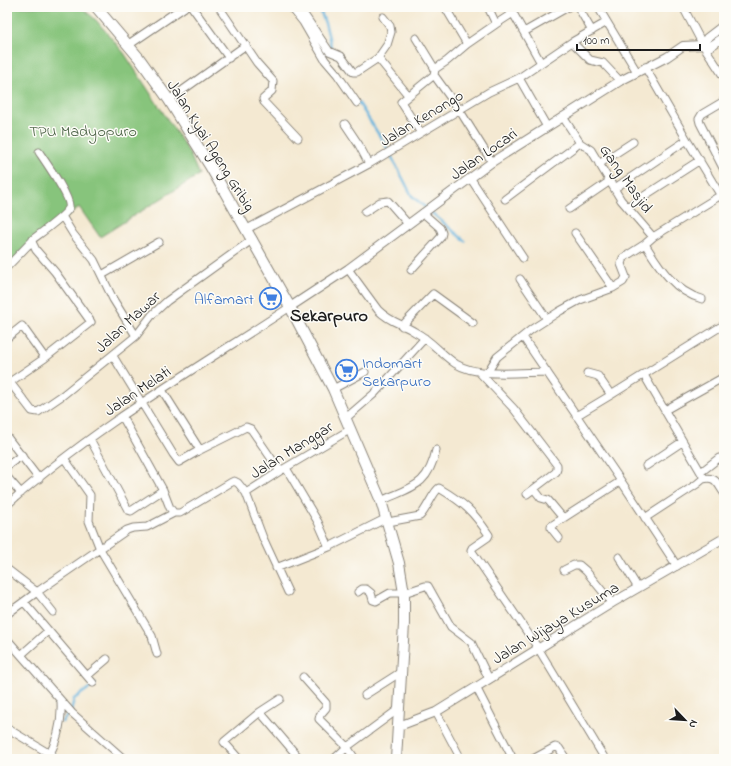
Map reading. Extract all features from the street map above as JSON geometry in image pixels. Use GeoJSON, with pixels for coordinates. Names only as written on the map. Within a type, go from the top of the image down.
{"type":"FeatureCollection","features":[{"type":"Feature","properties":{"kind":"main road","name":"Jalan Kyai Ageng Gribig"},"geometry":{"type":"LineString","coordinates":[[96,7],[139,58],[169,100],[247,229],[333,389],[380,501],[387,520],[403,578],[404,593],[400,708],[396,759]]}},
{"type":"Feature","properties":{"kind":"street"},"geometry":{"type":"LineString","coordinates":[[128,45],[184,7]]}},
{"type":"Feature","properties":{"kind":"street"},"geometry":{"type":"LineString","coordinates":[[192,7],[229,58]]}},
{"type":"Feature","properties":{"kind":"street"},"geometry":{"type":"LineString","coordinates":[[219,7],[257,63],[273,81],[272,91],[263,99],[264,102],[298,138]]}},
{"type":"Feature","properties":{"kind":"street"},"geometry":{"type":"LineString","coordinates":[[291,7],[328,54]]}},
{"type":"Feature","properties":{"kind":"street"},"geometry":{"type":"LineString","coordinates":[[299,7],[328,54],[336,74],[357,103]]}},
{"type":"Feature","properties":{"kind":"street"},"geometry":{"type":"LineString","coordinates":[[445,7],[467,44]]}},
{"type":"Feature","properties":{"kind":"street"},"geometry":{"type":"LineString","coordinates":[[488,7],[496,24]]}},
{"type":"Feature","properties":{"kind":"street"},"geometry":{"type":"LineString","coordinates":[[524,32],[568,7]]}},
{"type":"Feature","properties":{"kind":"street"},"geometry":{"type":"LineString","coordinates":[[578,7],[592,31]]}},
{"type":"Feature","properties":{"kind":"street"},"geometry":{"type":"LineString","coordinates":[[598,7],[636,72]]}},
{"type":"Feature","properties":{"kind":"street"},"geometry":{"type":"LineString","coordinates":[[683,7],[707,43],[724,77]]}},
{"type":"Feature","properties":{"kind":"street"},"geometry":{"type":"LineString","coordinates":[[421,133],[401,102],[467,44],[513,13],[541,63]]}},
{"type":"Feature","properties":{"kind":"street"},"geometry":{"type":"LineString","coordinates":[[328,54],[337,53],[353,72],[357,72],[378,58],[386,45],[391,32],[390,26],[383,17]]}},
{"type":"Feature","properties":{"kind":"street","name":"Jalan Kenongo"},"geometry":{"type":"LineString","coordinates":[[247,229],[369,164],[460,111],[489,92],[519,78],[572,42],[607,22]]}},
{"type":"Feature","properties":{"kind":"street"},"geometry":{"type":"LineString","coordinates":[[707,43],[724,25]]}},
{"type":"Feature","properties":{"kind":"street"},"geometry":{"type":"LineString","coordinates":[[707,43],[724,37]]}},
{"type":"Feature","properties":{"kind":"street"},"geometry":{"type":"LineString","coordinates":[[416,38],[434,72],[492,162]]}},
{"type":"Feature","properties":{"kind":"street"},"geometry":{"type":"LineString","coordinates":[[572,42],[590,60],[603,64],[620,81]]}},
{"type":"Feature","properties":{"kind":"street","name":"Jalan Locari"},"geometry":{"type":"LineString","coordinates":[[290,307],[348,269],[492,162],[547,127],[620,81],[667,57],[683,46],[707,43]]}},
{"type":"Feature","properties":{"kind":"street"},"geometry":{"type":"LineString","coordinates":[[169,100],[246,45]]}},
{"type":"Feature","properties":{"kind":"street"},"geometry":{"type":"LineString","coordinates":[[378,58],[408,95]]}},
{"type":"Feature","properties":{"kind":"street"},"geometry":{"type":"LineString","coordinates":[[484,373],[497,357],[547,319],[580,300],[613,288],[623,282],[626,276],[621,264],[623,258],[653,237],[722,198],[645,67]]}},
{"type":"Feature","properties":{"kind":"street"},"geometry":{"type":"LineString","coordinates":[[519,78],[547,127]]}},
{"type":"Feature","properties":{"kind":"street"},"geometry":{"type":"LineString","coordinates":[[724,101],[702,114],[699,119],[724,170]]}},
{"type":"Feature","properties":{"kind":"street","name":"Gang Masjid"},"geometry":{"type":"LineString","coordinates":[[563,117],[580,143],[591,150],[627,207],[653,237]]}},
{"type":"Feature","properties":{"kind":"street"},"geometry":{"type":"LineString","coordinates":[[345,124],[359,145],[369,164]]}},
{"type":"Feature","properties":{"kind":"street"},"geometry":{"type":"LineString","coordinates":[[615,188],[687,140]]}},
{"type":"Feature","properties":{"kind":"street"},"geometry":{"type":"LineString","coordinates":[[599,164],[633,142]]}},
{"type":"Feature","properties":{"kind":"street"},"geometry":{"type":"LineString","coordinates":[[505,199],[580,143]]}},
{"type":"Feature","properties":{"kind":"street"},"geometry":{"type":"LineString","coordinates":[[7,267],[32,241],[62,216],[69,208],[68,198],[39,152]]}},
{"type":"Feature","properties":{"kind":"street"},"geometry":{"type":"LineString","coordinates":[[627,207],[700,160]]}},
{"type":"Feature","properties":{"kind":"street"},"geometry":{"type":"LineString","coordinates":[[471,179],[523,258]]}},
{"type":"Feature","properties":{"kind":"street"},"geometry":{"type":"LineString","coordinates":[[569,209],[610,181]]}},
{"type":"Feature","properties":{"kind":"street"},"geometry":{"type":"LineString","coordinates":[[365,212],[380,202],[388,201],[408,224]]}},
{"type":"Feature","properties":{"kind":"street"},"geometry":{"type":"LineString","coordinates":[[411,270],[441,237],[442,233],[440,228],[426,211]]}},
{"type":"Feature","properties":{"kind":"street"},"geometry":{"type":"LineString","coordinates":[[62,216],[72,234],[94,260],[113,299],[136,336]]}},
{"type":"Feature","properties":{"kind":"street"},"geometry":{"type":"LineString","coordinates":[[575,233],[613,288]]}},
{"type":"Feature","properties":{"kind":"street","name":"Jalan Mawar"},"geometry":{"type":"LineString","coordinates":[[7,384],[14,388],[32,411],[38,412],[63,395],[113,356],[136,336],[152,315],[167,301],[252,239]]}},
{"type":"Feature","properties":{"kind":"street"},"geometry":{"type":"LineString","coordinates":[[7,384],[45,358],[91,322],[55,272],[36,250],[32,241]]}},
{"type":"Feature","properties":{"kind":"street"},"geometry":{"type":"LineString","coordinates":[[102,275],[159,242]]}},
{"type":"Feature","properties":{"kind":"street"},"geometry":{"type":"LineString","coordinates":[[645,244],[657,264],[672,281],[692,296],[702,299]]}},
{"type":"Feature","properties":{"kind":"street"},"geometry":{"type":"LineString","coordinates":[[348,269],[378,310],[396,324],[415,331],[456,364],[468,370],[484,373],[547,372]]}},
{"type":"Feature","properties":{"kind":"street"},"geometry":{"type":"LineString","coordinates":[[520,279],[547,319]]}},
{"type":"Feature","properties":{"kind":"street"},"geometry":{"type":"LineString","coordinates":[[402,326],[433,294],[473,323]]}},
{"type":"Feature","properties":{"kind":"street","name":"Jalan Melati"},"geometry":{"type":"LineString","coordinates":[[7,505],[64,458],[122,416],[290,307]]}},
{"type":"Feature","properties":{"kind":"street"},"geometry":{"type":"LineString","coordinates":[[8,335],[21,326],[23,327],[45,358]]}},
{"type":"Feature","properties":{"kind":"street"},"geometry":{"type":"LineString","coordinates":[[576,416],[611,396],[720,327]]}},
{"type":"Feature","properties":{"kind":"street"},"geometry":{"type":"LineString","coordinates":[[523,337],[677,566]]}},
{"type":"Feature","properties":{"kind":"street"},"geometry":{"type":"LineString","coordinates":[[346,418],[375,393],[425,338]]}},
{"type":"Feature","properties":{"kind":"street"},"geometry":{"type":"LineString","coordinates":[[113,356],[172,454],[179,462],[246,427],[250,428],[283,469],[318,522],[328,547]]}},
{"type":"Feature","properties":{"kind":"street"},"geometry":{"type":"LineString","coordinates":[[333,389],[365,372]]}},
{"type":"Feature","properties":{"kind":"street"},"geometry":{"type":"LineString","coordinates":[[586,372],[598,376],[611,396]]}},
{"type":"Feature","properties":{"kind":"street"},"geometry":{"type":"LineString","coordinates":[[484,373],[557,465],[556,472],[527,494]]}},
{"type":"Feature","properties":{"kind":"street"},"geometry":{"type":"LineString","coordinates":[[644,375],[702,476],[714,479],[724,493]]}},
{"type":"Feature","properties":{"kind":"street"},"geometry":{"type":"LineString","coordinates":[[665,410],[724,377]]}},
{"type":"Feature","properties":{"kind":"street"},"geometry":{"type":"LineString","coordinates":[[162,390],[200,450]]}},
{"type":"Feature","properties":{"kind":"street"},"geometry":{"type":"LineString","coordinates":[[122,416],[174,513]]}},
{"type":"Feature","properties":{"kind":"street","name":"Jalan Manggar"},"geometry":{"type":"LineString","coordinates":[[246,493],[283,469],[351,429]]}},
{"type":"Feature","properties":{"kind":"street"},"geometry":{"type":"LineString","coordinates":[[7,437],[40,479]]}},
{"type":"Feature","properties":{"kind":"street"},"geometry":{"type":"LineString","coordinates":[[90,439],[128,510],[131,511],[163,490]]}},
{"type":"Feature","properties":{"kind":"street"},"geometry":{"type":"LineString","coordinates":[[646,466],[682,442]]}},
{"type":"Feature","properties":{"kind":"street"},"geometry":{"type":"LineString","coordinates":[[380,501],[416,486],[422,481],[427,474],[436,450]]}},
{"type":"Feature","properties":{"kind":"street"},"geometry":{"type":"LineString","coordinates":[[7,466],[22,455]]}},
{"type":"Feature","properties":{"kind":"street"},"geometry":{"type":"LineString","coordinates":[[64,458],[90,495],[89,521],[100,549],[152,636],[157,654]]}},
{"type":"Feature","properties":{"kind":"street"},"geometry":{"type":"LineString","coordinates":[[645,518],[697,484],[702,476],[719,458],[724,461]]}},
{"type":"Feature","properties":{"kind":"street"},"geometry":{"type":"LineString","coordinates":[[7,476],[21,493]]}},
{"type":"Feature","properties":{"kind":"street"},"geometry":{"type":"LineString","coordinates":[[7,614],[127,530],[132,528],[147,527],[174,513],[180,513],[234,481],[238,483],[246,493],[276,568],[288,592]]}},
{"type":"Feature","properties":{"kind":"street"},"geometry":{"type":"LineString","coordinates":[[559,538],[550,527],[621,481]]}},
{"type":"Feature","properties":{"kind":"street"},"geometry":{"type":"LineString","coordinates":[[276,568],[328,547],[387,520],[422,515],[439,488],[468,507],[489,535],[471,550],[538,648],[605,759]]}},
{"type":"Feature","properties":{"kind":"street"},"geometry":{"type":"LineString","coordinates":[[534,489],[541,498],[548,500],[563,518]]}},
{"type":"Feature","properties":{"kind":"street","name":"Jalan Wijaya Kusuma"},"geometry":{"type":"LineString","coordinates":[[399,726],[436,712],[612,603],[724,538]]}},
{"type":"Feature","properties":{"kind":"street"},"geometry":{"type":"LineString","coordinates":[[619,557],[638,588]]}},
{"type":"Feature","properties":{"kind":"street"},"geometry":{"type":"LineString","coordinates":[[564,570],[574,565],[582,567],[612,603]]}},
{"type":"Feature","properties":{"kind":"street"},"geometry":{"type":"LineString","coordinates":[[7,568],[37,592],[53,612]]}},
{"type":"Feature","properties":{"kind":"street"},"geometry":{"type":"LineString","coordinates":[[358,592],[362,589],[366,589],[371,593],[373,600],[376,601],[390,593],[404,593],[428,586],[451,627],[471,642],[490,679]]}},
{"type":"Feature","properties":{"kind":"street"},"geometry":{"type":"LineString","coordinates":[[24,602],[93,683]]}},
{"type":"Feature","properties":{"kind":"street"},"geometry":{"type":"LineString","coordinates":[[21,655],[48,631]]}},
{"type":"Feature","properties":{"kind":"street"},"geometry":{"type":"LineString","coordinates":[[7,639],[72,713],[124,759]]}},
{"type":"Feature","properties":{"kind":"street"},"geometry":{"type":"LineString","coordinates":[[87,676],[107,659]]}},
{"type":"Feature","properties":{"kind":"street"},"geometry":{"type":"LineString","coordinates":[[365,695],[401,672]]}},
{"type":"Feature","properties":{"kind":"street"},"geometry":{"type":"LineString","coordinates":[[304,678],[326,703],[326,708],[320,715],[319,719],[348,747],[355,759]]}},
{"type":"Feature","properties":{"kind":"street"},"geometry":{"type":"LineString","coordinates":[[476,687],[513,759]]}},
{"type":"Feature","properties":{"kind":"street"},"geometry":{"type":"LineString","coordinates":[[238,759],[224,742],[260,712],[280,699]]}},
{"type":"Feature","properties":{"kind":"street"},"geometry":{"type":"LineString","coordinates":[[10,730],[49,756],[60,724],[64,704]]}},
{"type":"Feature","properties":{"kind":"street"},"geometry":{"type":"LineString","coordinates":[[338,758],[348,747],[400,708]]}},
{"type":"Feature","properties":{"kind":"street"},"geometry":{"type":"LineString","coordinates":[[260,712],[300,759]]}},
{"type":"Feature","properties":{"kind":"street"},"geometry":{"type":"LineString","coordinates":[[436,712],[461,759]]}},
{"type":"Feature","properties":{"kind":"street"},"geometry":{"type":"LineString","coordinates":[[533,759],[555,747],[559,748],[566,759]]}},
{"type":"Feature","properties":{"kind":"green space","name":"TPU Madyopuro"},"geometry":{"type":"Polygon","coordinates":[[[7,7],[81,7],[96,20],[124,53],[189,152],[199,175],[100,237],[79,207],[7,267],[7,7]]]}},
{"type":"Feature","properties":{"kind":"waterway"},"geometry":{"type":"LineString","coordinates":[[319,7],[326,26],[331,46],[330,48]]}},
{"type":"Feature","properties":{"kind":"waterway"},"geometry":{"type":"LineString","coordinates":[[358,102],[386,146],[412,196],[465,241]]}},
{"type":"Feature","properties":{"kind":"waterway"},"geometry":{"type":"LineString","coordinates":[[62,722],[71,711],[74,699],[95,684]]}},
{"type":"Feature","properties":{"kind":"waterway"},"geometry":{"type":"LineString","coordinates":[[53,753],[53,759]]}},
{"type":"Feature","properties":{"kind":"place","name":"Alfamart"},"geometry":{"type":"Point","coordinates":[270,298]}},
{"type":"Feature","properties":{"kind":"place","name":"Indomart Sekarpuro"},"geometry":{"type":"Point","coordinates":[347,371]}},
{"type":"Feature","properties":{"kind":"district","name":"Sekarpuro"},"geometry":{"type":"Point","coordinates":[329,315]}}]}
